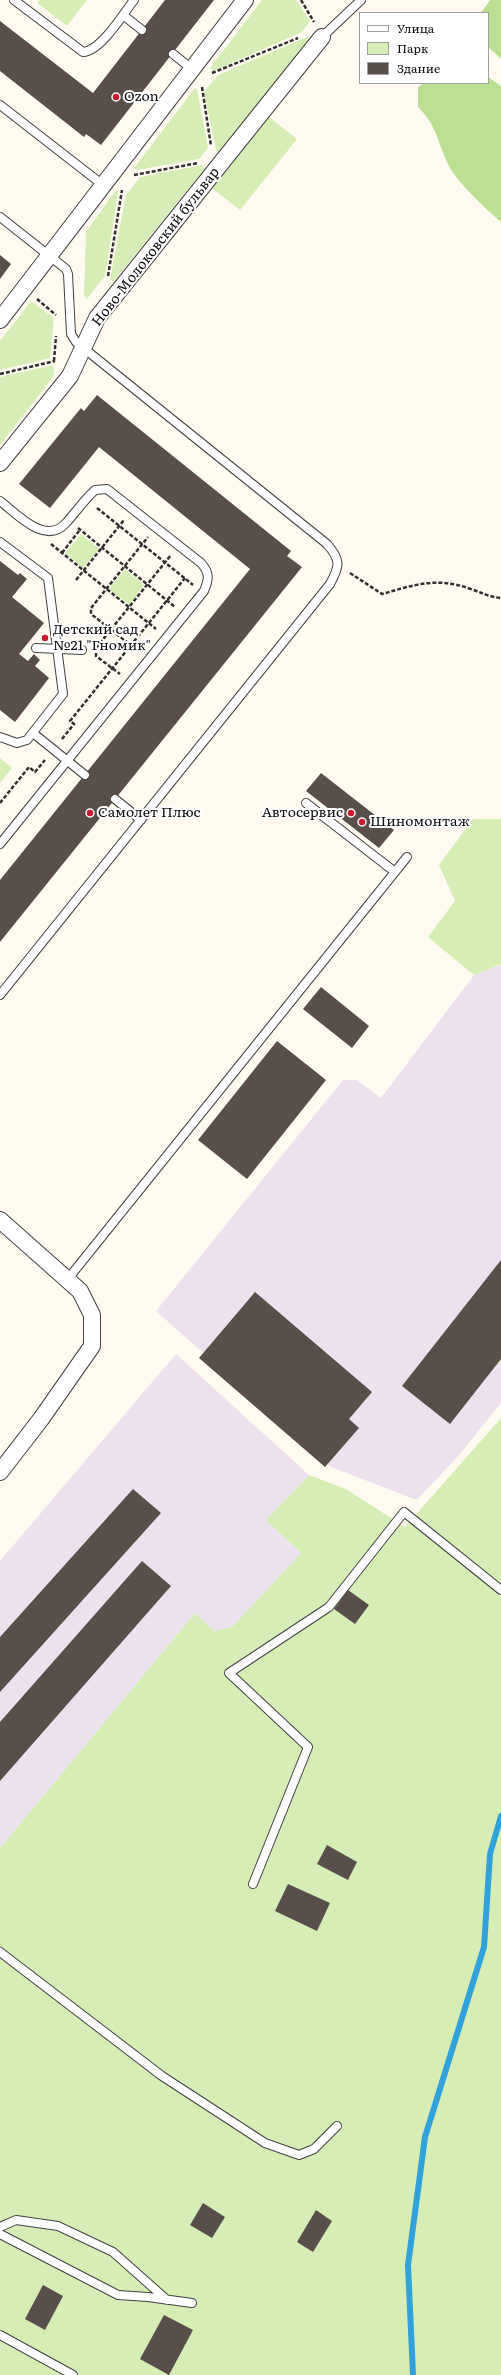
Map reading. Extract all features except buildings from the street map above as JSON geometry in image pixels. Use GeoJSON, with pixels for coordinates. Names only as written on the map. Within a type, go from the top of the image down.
{"type":"FeatureCollection","features":[{"type":"Feature","properties":{"kind":"street"},"geometry":{"type":"LineString","coordinates":[[0,320],[245,0]]}},
{"type":"Feature","properties":{"kind":"street","name":"Ново-Молоковский бульвар"},"geometry":{"type":"LineString","coordinates":[[0,463],[71,374],[96,318],[322,37]]}},
{"type":"Feature","properties":{"kind":"street"},"geometry":{"type":"LineString","coordinates":[[0,1220],[80,1291],[92,1315],[92,1346],[41,1419],[0,1472]]}},
{"type":"Feature","properties":{"kind":"lane"},"geometry":{"type":"LineString","coordinates":[[14,0],[83,52],[91,52],[99,45],[134,0]]}},
{"type":"Feature","properties":{"kind":"lane"},"geometry":{"type":"LineString","coordinates":[[322,37],[361,0]]}},
{"type":"Feature","properties":{"kind":"lane"},"geometry":{"type":"LineString","coordinates":[[123,14],[142,30]]}},
{"type":"Feature","properties":{"kind":"lane"},"geometry":{"type":"LineString","coordinates":[[173,54],[192,69]]}},
{"type":"Feature","properties":{"kind":"lane"},"geometry":{"type":"LineString","coordinates":[[0,105],[103,186]]}},
{"type":"Feature","properties":{"kind":"lane"},"geometry":{"type":"LineString","coordinates":[[0,217],[49,255],[68,274],[71,334],[76,342],[327,544],[337,555],[338,570],[330,584],[0,995]]}},
{"type":"Feature","properties":{"kind":"lane"},"geometry":{"type":"LineString","coordinates":[[0,501],[32,527],[42,531],[56,531],[68,521],[95,490],[107,489],[179,545],[208,570],[209,580],[185,615],[0,844]]}},
{"type":"Feature","properties":{"kind":"lane"},"geometry":{"type":"LineString","coordinates":[[0,542],[48,578],[63,694],[27,740],[17,743],[0,737]]}},
{"type":"Feature","properties":{"kind":"lane"},"geometry":{"type":"LineString","coordinates":[[36,648],[82,650]]}},
{"type":"Feature","properties":{"kind":"lane"},"geometry":{"type":"LineString","coordinates":[[33,733],[85,775]]}},
{"type":"Feature","properties":{"kind":"lane"},"geometry":{"type":"LineString","coordinates":[[115,799],[141,820]]}},
{"type":"Feature","properties":{"kind":"lane"},"geometry":{"type":"LineString","coordinates":[[306,803],[395,872]]}},
{"type":"Feature","properties":{"kind":"lane"},"geometry":{"type":"LineString","coordinates":[[67,1280],[408,856]]}},
{"type":"Feature","properties":{"kind":"lane"},"geometry":{"type":"LineString","coordinates":[[253,1884],[308,1747],[229,1673],[329,1608],[404,1512],[501,1590]]}},
{"type":"Feature","properties":{"kind":"lane"},"geometry":{"type":"LineString","coordinates":[[0,1952],[162,2076],[265,2143],[299,2155],[314,2149],[337,2126]]}},
{"type":"Feature","properties":{"kind":"lane"},"geometry":{"type":"LineString","coordinates":[[0,2227],[16,2220],[58,2226],[113,2252],[167,2300]]}},
{"type":"Feature","properties":{"kind":"lane"},"geometry":{"type":"LineString","coordinates":[[0,2234],[118,2295],[192,2303]]}},
{"type":"Feature","properties":{"kind":"lane"},"geometry":{"type":"LineString","coordinates":[[0,2335],[73,2375]]}},
{"type":"Feature","properties":{"kind":"path"},"geometry":{"type":"LineString","coordinates":[[301,0],[314,21],[310,27]]}},
{"type":"Feature","properties":{"kind":"path"},"geometry":{"type":"LineString","coordinates":[[210,77],[212,74],[304,35]]}},
{"type":"Feature","properties":{"kind":"path"},"geometry":{"type":"LineString","coordinates":[[204,84],[201,88],[211,149]]}},
{"type":"Feature","properties":{"kind":"path"},"geometry":{"type":"LineString","coordinates":[[132,177],[135,174],[201,162]]}},
{"type":"Feature","properties":{"kind":"path"},"geometry":{"type":"LineString","coordinates":[[107,282],[122,189],[126,185]]}},
{"type":"Feature","properties":{"kind":"path"},"geometry":{"type":"LineString","coordinates":[[24,289],[54,313],[58,318]]}},
{"type":"Feature","properties":{"kind":"path"},"geometry":{"type":"LineString","coordinates":[[54,361],[56,332]]}},
{"type":"Feature","properties":{"kind":"path"},"geometry":{"type":"LineString","coordinates":[[0,374],[54,361]]}},
{"type":"Feature","properties":{"kind":"path"},"geometry":{"type":"LineString","coordinates":[[54,361],[71,374]]}},
{"type":"Feature","properties":{"kind":"path"},"geometry":{"type":"LineString","coordinates":[[86,499],[202,592]]}},
{"type":"Feature","properties":{"kind":"path"},"geometry":{"type":"LineString","coordinates":[[76,580],[133,509]]}},
{"type":"Feature","properties":{"kind":"path"},"geometry":{"type":"LineString","coordinates":[[68,521],[185,615]]}},
{"type":"Feature","properties":{"kind":"path"},"geometry":{"type":"LineString","coordinates":[[149,660],[91,614],[91,608],[156,527]]}},
{"type":"Feature","properties":{"kind":"path"},"geometry":{"type":"LineString","coordinates":[[42,531],[47,541],[166,637]]}},
{"type":"Feature","properties":{"kind":"path"},"geometry":{"type":"LineString","coordinates":[[130,682],[96,656],[96,649],[179,545]]}},
{"type":"Feature","properties":{"kind":"path"},"geometry":{"type":"LineString","coordinates":[[338,570],[352,574],[382,594],[427,581],[468,588],[489,597],[501,598]]}},
{"type":"Feature","properties":{"kind":"path"},"geometry":{"type":"LineString","coordinates":[[0,803],[29,767],[35,772],[54,750],[74,724],[70,720],[185,578]]}},
{"type":"Feature","properties":{"kind":"shaded area"},"geometry":{"type":"Polygon","coordinates":[[[501,964],[501,1403],[459,1455],[417,1500],[331,1467],[156,1311],[343,1080],[357,1080],[381,1098],[474,975],[501,964]]]}},
{"type":"Feature","properties":{"kind":"shaded area"},"geometry":{"type":"Polygon","coordinates":[[[176,1354],[309,1475],[266,1520],[301,1553],[232,1627],[214,1631],[195,1613],[0,1848],[0,1561],[176,1354]]]}},
{"type":"Feature","properties":{"kind":"green space"},"geometry":{"type":"Polygon","coordinates":[[[40,0],[87,0],[67,26],[37,3],[40,0]]]}},
{"type":"Feature","properties":{"kind":"green space"},"geometry":{"type":"Polygon","coordinates":[[[262,0],[296,0],[310,21],[302,32],[213,71],[210,68],[262,0]]]}},
{"type":"Feature","properties":{"kind":"green space"},"geometry":{"type":"Polygon","coordinates":[[[490,0],[501,0],[501,59],[489,48],[489,12],[482,12],[490,0]]]}},
{"type":"Feature","properties":{"kind":"green space"},"geometry":{"type":"Polygon","coordinates":[[[307,37],[310,40],[219,152],[216,150],[204,92],[218,75],[307,37]]]}},
{"type":"Feature","properties":{"kind":"green space"},"geometry":{"type":"Polygon","coordinates":[[[489,78],[501,86],[501,222],[473,196],[453,173],[430,121],[418,107],[418,87],[422,84],[489,84],[489,78]]]}},
{"type":"Feature","properties":{"kind":"green space"},"geometry":{"type":"Polygon","coordinates":[[[195,88],[197,89],[208,148],[199,159],[137,170],[134,168],[195,88]]]}},
{"type":"Feature","properties":{"kind":"green space"},"geometry":{"type":"Polygon","coordinates":[[[269,117],[297,139],[240,210],[212,188],[269,117]]]}},
{"type":"Feature","properties":{"kind":"green space"},"geometry":{"type":"Polygon","coordinates":[[[202,165],[205,168],[113,282],[110,279],[126,195],[140,177],[202,165]]]}},
{"type":"Feature","properties":{"kind":"green space"},"geometry":{"type":"Polygon","coordinates":[[[116,190],[118,192],[105,276],[87,299],[84,296],[86,232],[116,190]]]}},
{"type":"Feature","properties":{"kind":"green space"},"geometry":{"type":"Polygon","coordinates":[[[31,301],[54,318],[50,358],[0,370],[0,341],[31,301]]]}},
{"type":"Feature","properties":{"kind":"green space"},"geometry":{"type":"Polygon","coordinates":[[[53,365],[54,376],[0,445],[0,377],[53,365]]]}},
{"type":"Feature","properties":{"kind":"green space"},"geometry":{"type":"Polygon","coordinates":[[[81,534],[99,549],[83,568],[65,553],[81,534]]]}},
{"type":"Feature","properties":{"kind":"green space"},"geometry":{"type":"Polygon","coordinates":[[[125,569],[144,585],[129,605],[109,589],[125,569]]]}},
{"type":"Feature","properties":{"kind":"green space"},"geometry":{"type":"Polygon","coordinates":[[[0,758],[12,768],[0,783],[0,758]]]}},
{"type":"Feature","properties":{"kind":"green space"},"geometry":{"type":"Polygon","coordinates":[[[473,819],[501,819],[501,964],[474,975],[428,937],[455,901],[439,865],[473,819]]]}},
{"type":"Feature","properties":{"kind":"green space"},"geometry":{"type":"Polygon","coordinates":[[[501,1418],[501,2375],[0,2375],[0,1848],[195,1613],[214,1631],[232,1627],[301,1553],[266,1520],[309,1475],[346,1489],[405,1527],[501,1418]]]}},
{"type":"Feature","properties":{"kind":"waterway"},"geometry":{"type":"LineString","coordinates":[[413,2375],[408,2265],[425,2137],[484,1947],[490,1854],[501,1816]]}},
{"type":"Feature","properties":{"kind":"place","name":"Ozon"},"geometry":{"type":"Point","coordinates":[116,97]}},
{"type":"Feature","properties":{"kind":"place","name":"Детский сад №21 \"Гномик\""},"geometry":{"type":"Point","coordinates":[45,638]}},
{"type":"Feature","properties":{"kind":"place","name":"Самолет Плюс"},"geometry":{"type":"Point","coordinates":[90,813]}},
{"type":"Feature","properties":{"kind":"place","name":"Автосервис"},"geometry":{"type":"Point","coordinates":[351,813]}},
{"type":"Feature","properties":{"kind":"place","name":"Шиномонтаж"},"geometry":{"type":"Point","coordinates":[362,822]}}]}
